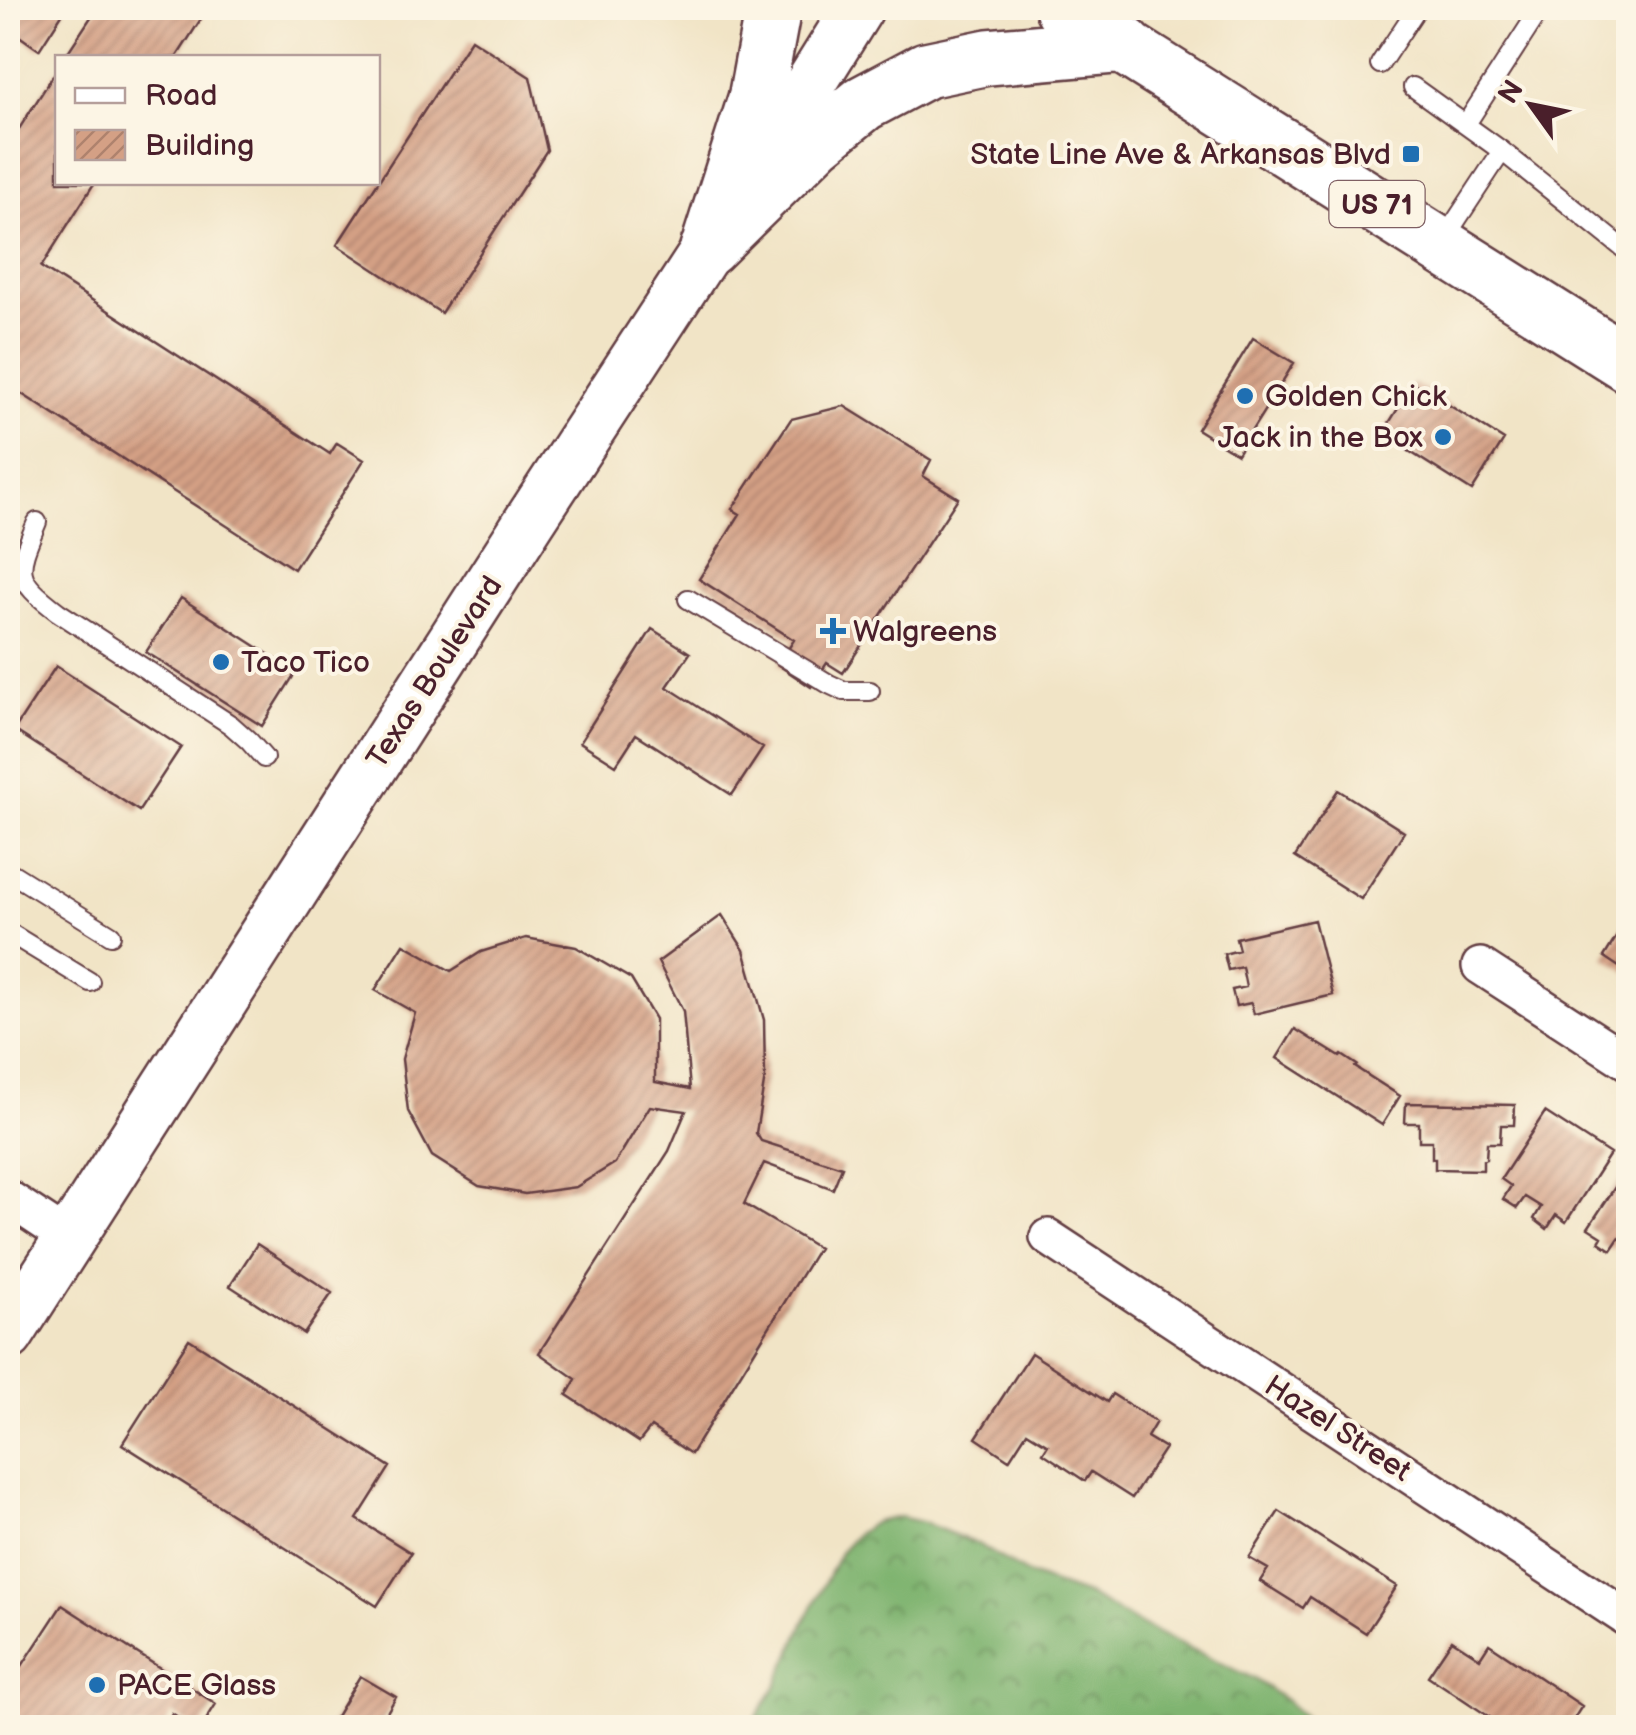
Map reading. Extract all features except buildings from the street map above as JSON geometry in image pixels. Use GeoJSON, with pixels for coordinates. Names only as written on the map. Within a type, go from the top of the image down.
{"type":"FeatureCollection","features":[{"type":"Feature","properties":{"kind":"main road"},"geometry":{"type":"LineString","coordinates":[[708,248],[756,98],[773,8]]}},
{"type":"Feature","properties":{"kind":"main road","name":"Texas Boulevard"},"geometry":{"type":"LineString","coordinates":[[8,1336],[708,248],[858,8]]}},
{"type":"Feature","properties":{"kind":"main road","name":"US 71"},"geometry":{"type":"LineString","coordinates":[[1064,8],[1121,26],[1440,244],[1628,364]]}},
{"type":"Feature","properties":{"kind":"main road"},"geometry":{"type":"LineString","coordinates":[[708,248],[816,142],[864,103],[926,70],[1121,26]]}},
{"type":"Feature","properties":{"kind":"street"},"geometry":{"type":"LineString","coordinates":[[1480,966],[1628,1062]]}},
{"type":"Feature","properties":{"kind":"street"},"geometry":{"type":"LineString","coordinates":[[8,1198],[70,1239]]}},
{"type":"Feature","properties":{"kind":"street","name":"Hazel Street"},"geometry":{"type":"LineString","coordinates":[[1048,1237],[1628,1619]]}},
{"type":"Feature","properties":{"kind":"lane"},"geometry":{"type":"LineString","coordinates":[[1380,64],[1417,8]]}},
{"type":"Feature","properties":{"kind":"lane"},"geometry":{"type":"LineString","coordinates":[[1466,124],[1541,8]]}},
{"type":"Feature","properties":{"kind":"lane"},"geometry":{"type":"LineString","coordinates":[[1413,86],[1628,252]]}},
{"type":"Feature","properties":{"kind":"lane"},"geometry":{"type":"LineString","coordinates":[[1440,244],[1502,151]]}},
{"type":"Feature","properties":{"kind":"lane"},"geometry":{"type":"LineString","coordinates":[[37,522],[20,568],[32,592],[231,725],[264,758]]}},
{"type":"Feature","properties":{"kind":"lane"},"geometry":{"type":"LineString","coordinates":[[688,599],[829,684],[844,691],[870,692]]}},
{"type":"Feature","properties":{"kind":"lane"},"geometry":{"type":"LineString","coordinates":[[8,871],[111,934]]}},
{"type":"Feature","properties":{"kind":"lane"},"geometry":{"type":"LineString","coordinates":[[8,932],[90,982]]}},
{"type":"Feature","properties":{"kind":"green space"},"geometry":{"type":"Polygon","coordinates":[[[900,1517],[978,1544],[1029,1575],[1089,1596],[1253,1678],[1315,1727],[750,1727],[777,1685],[841,1551],[875,1522],[900,1517]]]}},
{"type":"Feature","properties":{"kind":"place","name":"State Line Ave & Arkansas Blvd"},"geometry":{"type":"Point","coordinates":[1411,154]}},
{"type":"Feature","properties":{"kind":"place","name":"Golden Chick"},"geometry":{"type":"Point","coordinates":[1245,396]}},
{"type":"Feature","properties":{"kind":"place","name":"Jack in the Box"},"geometry":{"type":"Point","coordinates":[1443,437]}},
{"type":"Feature","properties":{"kind":"place","name":"Walgreens"},"geometry":{"type":"Point","coordinates":[833,631]}},
{"type":"Feature","properties":{"kind":"place","name":"Taco Tico"},"geometry":{"type":"Point","coordinates":[221,662]}},
{"type":"Feature","properties":{"kind":"place","name":"PACE Glass"},"geometry":{"type":"Point","coordinates":[97,1685]}}]}
